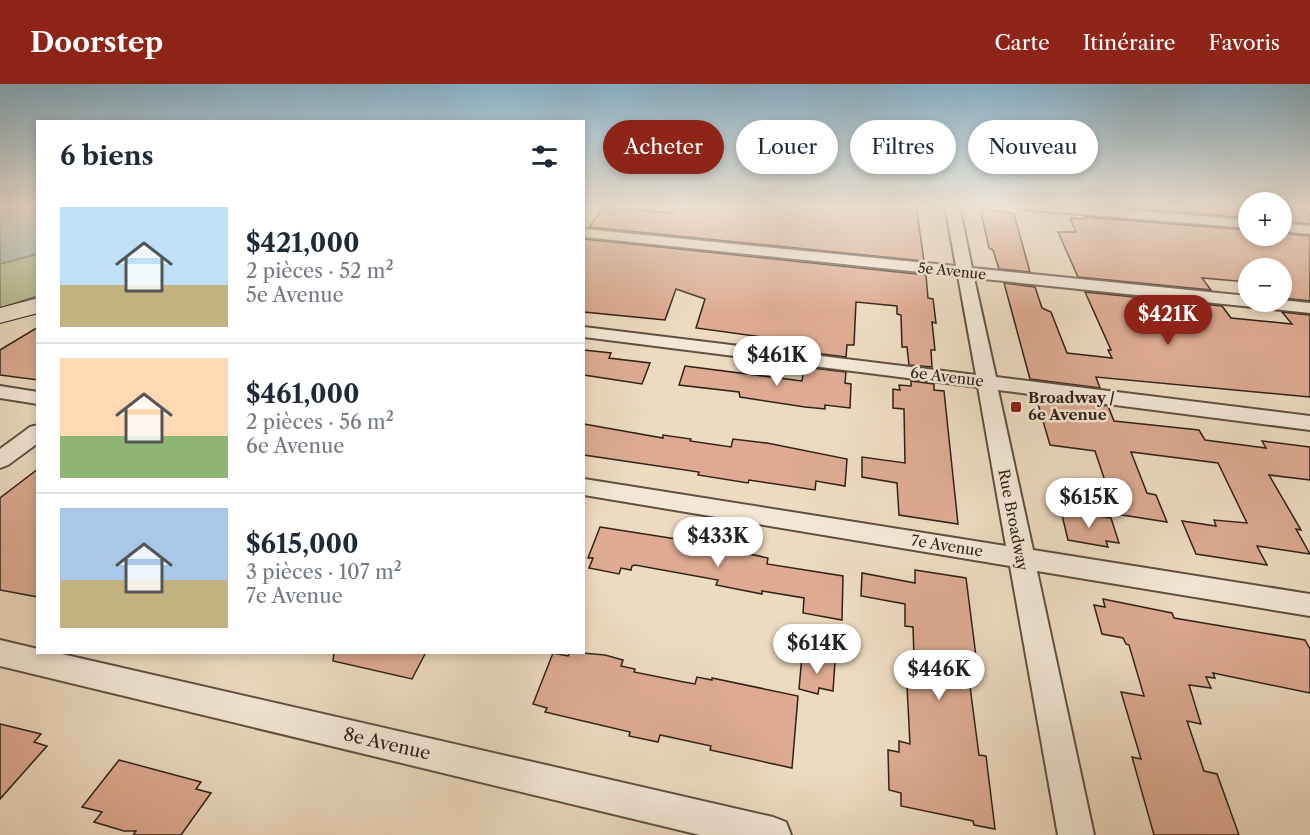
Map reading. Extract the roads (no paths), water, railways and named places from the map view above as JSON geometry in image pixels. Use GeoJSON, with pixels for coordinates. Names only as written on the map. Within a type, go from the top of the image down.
{"type":"FeatureCollection","features":[{"type":"Feature","properties":{"kind":"main road"},"geometry":{"type":"LineString","coordinates":[[0,316],[36,306]]}},
{"type":"Feature","properties":{"kind":"street","name":"5e Avenue"},"geometry":{"type":"LineString","coordinates":[[653,240],[1238,300]]}},
{"type":"Feature","properties":{"kind":"street","name":"Rue Broadway"},"geometry":{"type":"LineString","coordinates":[[959,240],[1076,835]]}},
{"type":"Feature","properties":{"kind":"street","name":"5e Avenue"},"geometry":{"type":"LineString","coordinates":[[1292,306],[1310,308]]}},
{"type":"Feature","properties":{"kind":"street","name":"6e Avenue"},"geometry":{"type":"LineString","coordinates":[[585,332],[1310,423]]}},
{"type":"Feature","properties":{"kind":"street"},"geometry":{"type":"LineString","coordinates":[[0,392],[36,398]]}},
{"type":"Feature","properties":{"kind":"street"},"geometry":{"type":"LineString","coordinates":[[0,460],[36,433]]}},
{"type":"Feature","properties":{"kind":"street","name":"7e Avenue"},"geometry":{"type":"LineString","coordinates":[[585,487],[1310,605]]}},
{"type":"Feature","properties":{"kind":"street","name":"8e Avenue"},"geometry":{"type":"LineString","coordinates":[[0,653],[773,835]]}},
{"type":"Feature","properties":{"kind":"water"},"geometry":{"type":"Polygon","coordinates":[[[0,240],[36,240],[36,254],[0,264],[0,240]]]}},
{"type":"Feature","properties":{"kind":"place","name":"Broadway / 6e Avenue"},"geometry":{"type":"Point","coordinates":[1016,407]}}]}
